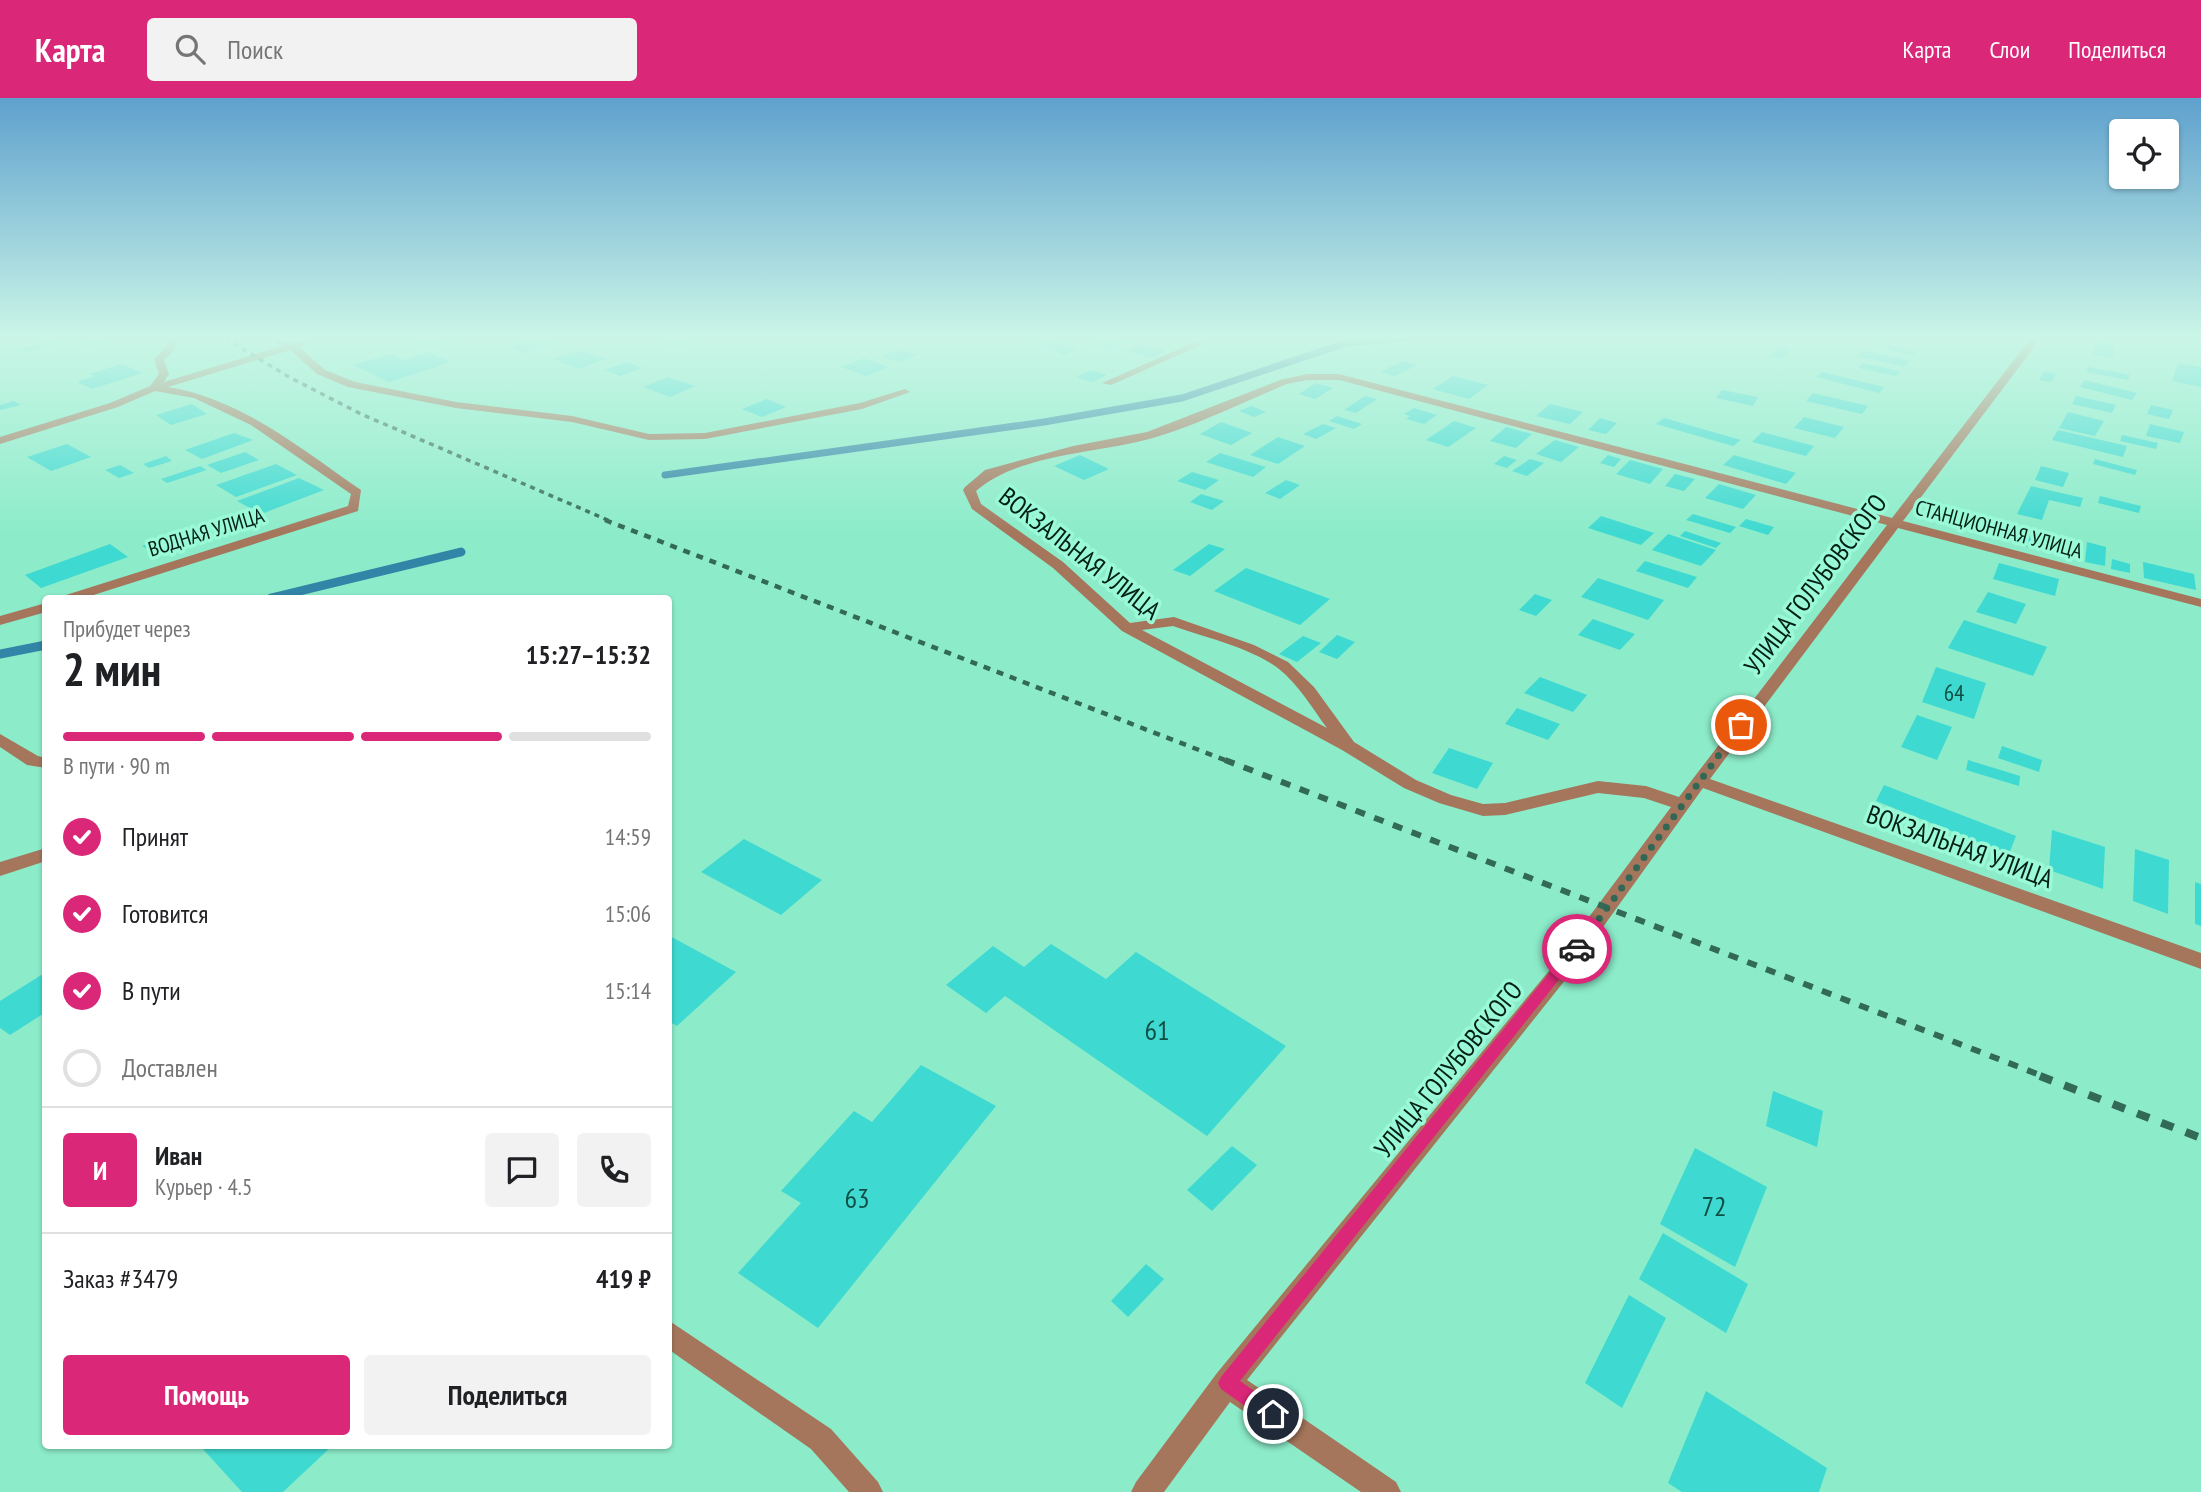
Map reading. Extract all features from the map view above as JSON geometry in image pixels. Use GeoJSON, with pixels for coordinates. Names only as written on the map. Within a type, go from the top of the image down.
{"type":"FeatureCollection","features":[{"type":"Feature","properties":{"kind":"street"},"geometry":{"type":"LineString","coordinates":[[0,441],[119,403]]}},
{"type":"Feature","properties":{"kind":"street","name":"ВОДНАЯ УЛИЦА"},"geometry":{"type":"LineString","coordinates":[[80,595],[354,508],[357,493],[255,423],[214,403]]}},
{"type":"Feature","properties":{"kind":"street"},"geometry":{"type":"LineString","coordinates":[[446,403],[572,419],[649,437],[705,436],[871,403]]}},
{"type":"Feature","properties":{"kind":"street","name":"ВОКЗАЛЬНАЯ УЛИЦА"},"geometry":{"type":"LineString","coordinates":[[1231,403],[1150,435],[989,473],[975,482],[970,490],[976,506],[1058,565],[1127,628],[1348,746],[1410,784],[1445,799],[1483,810],[1505,809],[1598,787],[1646,792],[1684,805]]}},
{"type":"Feature","properties":{"kind":"street","name":"СТАНЦИОННАЯ УЛИЦА"},"geometry":{"type":"LineString","coordinates":[[1439,403],[2201,603]]}},
{"type":"Feature","properties":{"kind":"street","name":"УЛИЦА ГОЛУБОВСКОГО"},"geometry":{"type":"LineString","coordinates":[[1146,1492],[1227,1383],[1555,978],[1700,781],[1986,403]]}},
{"type":"Feature","properties":{"kind":"street"},"geometry":{"type":"LineString","coordinates":[[0,621],[42,608]]}},
{"type":"Feature","properties":{"kind":"street"},"geometry":{"type":"LineString","coordinates":[[1127,628],[1174,621],[1249,648],[1283,665],[1308,690],[1348,746]]}},
{"type":"Feature","properties":{"kind":"street"},"geometry":{"type":"LineString","coordinates":[[0,739],[33,761],[42,762]]}},
{"type":"Feature","properties":{"kind":"street","name":"ВОКЗАЛЬНАЯ УЛИЦА"},"geometry":{"type":"LineString","coordinates":[[1700,781],[2201,961]]}},
{"type":"Feature","properties":{"kind":"street"},"geometry":{"type":"LineString","coordinates":[[0,869],[42,854]]}},
{"type":"Feature","properties":{"kind":"street"},"geometry":{"type":"LineString","coordinates":[[672,1336],[821,1439],[869,1492]]}},
{"type":"Feature","properties":{"kind":"street"},"geometry":{"type":"LineString","coordinates":[[1227,1383],[1386,1492]]}},
{"type":"Feature","properties":{"kind":"building"},"geometry":{"type":"Polygon","coordinates":[[[18,403],[21,405],[0,410],[0,405],[18,403]]]}},
{"type":"Feature","properties":{"kind":"building"},"geometry":{"type":"Polygon","coordinates":[[[757,403],[777,403],[786,407],[762,417],[742,409],[757,403]]]}},
{"type":"Feature","properties":{"kind":"building"},"geometry":{"type":"Polygon","coordinates":[[[1354,403],[1371,403],[1356,413],[1344,410],[1354,403]]]}},
{"type":"Feature","properties":{"kind":"building"},"geometry":{"type":"Polygon","coordinates":[[[1815,403],[1856,403],[1868,406],[1862,414],[1815,403]]]}},
{"type":"Feature","properties":{"kind":"building"},"geometry":{"type":"Polygon","coordinates":[[[2107,403],[2116,405],[2112,413],[2072,404],[2107,403]]]}},
{"type":"Feature","properties":{"kind":"building"},"geometry":{"type":"Polygon","coordinates":[[[192,404],[207,414],[171,425],[156,415],[192,404]]]}},
{"type":"Feature","properties":{"kind":"building"},"geometry":{"type":"Polygon","coordinates":[[[1550,404],[1583,412],[1570,424],[1536,416],[1550,404]]]}},
{"type":"Feature","properties":{"kind":"building"},"geometry":{"type":"Polygon","coordinates":[[[2151,405],[2173,410],[2169,419],[2147,414],[2151,405]]]}},
{"type":"Feature","properties":{"kind":"building"},"geometry":{"type":"Polygon","coordinates":[[[1251,406],[1266,412],[1254,417],[1239,411],[1251,406]]]}},
{"type":"Feature","properties":{"kind":"building"},"geometry":{"type":"Polygon","coordinates":[[[1414,408],[1437,415],[1424,424],[1406,419],[1410,416],[1404,414],[1414,408]]]}},
{"type":"Feature","properties":{"kind":"building"},"geometry":{"type":"Polygon","coordinates":[[[2068,412],[2104,421],[2095,436],[2059,428],[2068,412]]]}},
{"type":"Feature","properties":{"kind":"building"},"geometry":{"type":"Polygon","coordinates":[[[1337,416],[1362,424],[1354,429],[1329,421],[1337,416]]]}},
{"type":"Feature","properties":{"kind":"building"},"geometry":{"type":"Polygon","coordinates":[[[1804,417],[1844,427],[1835,438],[1794,428],[1804,417]]]}},
{"type":"Feature","properties":{"kind":"building"},"geometry":{"type":"Polygon","coordinates":[[[1600,418],[1617,423],[1606,434],[1588,430],[1600,418]]]}},
{"type":"Feature","properties":{"kind":"building"},"geometry":{"type":"Polygon","coordinates":[[[1664,418],[1741,440],[1733,446],[1656,424],[1664,418]]]}},
{"type":"Feature","properties":{"kind":"building"},"geometry":{"type":"Polygon","coordinates":[[[1454,421],[1476,428],[1448,447],[1426,440],[1454,421]]]}},
{"type":"Feature","properties":{"kind":"building"},"geometry":{"type":"Polygon","coordinates":[[[1221,422],[1252,433],[1231,445],[1200,434],[1221,422]]]}},
{"type":"Feature","properties":{"kind":"building"},"geometry":{"type":"Polygon","coordinates":[[[1323,424],[1336,428],[1316,439],[1303,434],[1323,424]]]}},
{"type":"Feature","properties":{"kind":"building"},"geometry":{"type":"Polygon","coordinates":[[[2150,424],[2184,432],[2180,443],[2146,436],[2150,424]]]}},
{"type":"Feature","properties":{"kind":"building"},"geometry":{"type":"Polygon","coordinates":[[[1506,427],[1532,434],[1516,448],[1490,441],[1506,427]]]}},
{"type":"Feature","properties":{"kind":"building"},"geometry":{"type":"Polygon","coordinates":[[[2058,430],[2127,446],[2123,457],[2052,440],[2058,430]]]}},
{"type":"Feature","properties":{"kind":"building"},"geometry":{"type":"Polygon","coordinates":[[[1762,432],[1814,446],[1806,456],[1752,442],[1762,432]]]}},
{"type":"Feature","properties":{"kind":"building"},"geometry":{"type":"Polygon","coordinates":[[[234,433],[253,440],[202,459],[185,450],[234,433]]]}},
{"type":"Feature","properties":{"kind":"building"},"geometry":{"type":"Polygon","coordinates":[[[2122,435],[2158,443],[2156,449],[2120,441],[2122,435]]]}},
{"type":"Feature","properties":{"kind":"building"},"geometry":{"type":"Polygon","coordinates":[[[1278,437],[1305,446],[1278,464],[1250,455],[1278,437]]]}},
{"type":"Feature","properties":{"kind":"building"},"geometry":{"type":"Polygon","coordinates":[[[1555,440],[1579,447],[1561,462],[1536,454],[1555,440]]]}},
{"type":"Feature","properties":{"kind":"building"},"geometry":{"type":"Polygon","coordinates":[[[67,444],[91,457],[51,471],[27,457],[67,444]]]}},
{"type":"Feature","properties":{"kind":"building"},"geometry":{"type":"Polygon","coordinates":[[[245,452],[259,460],[221,473],[207,465],[245,452]]]}},
{"type":"Feature","properties":{"kind":"building"},"geometry":{"type":"Polygon","coordinates":[[[1220,453],[1266,467],[1253,477],[1206,462],[1220,453]]]}},
{"type":"Feature","properties":{"kind":"building"},"geometry":{"type":"Polygon","coordinates":[[[1080,455],[1109,469],[1084,480],[1054,466],[1080,455]]]}},
{"type":"Feature","properties":{"kind":"building"},"geometry":{"type":"Polygon","coordinates":[[[1608,455],[1621,459],[1614,467],[1600,463],[1608,455]]]}},
{"type":"Feature","properties":{"kind":"building"},"geometry":{"type":"Polygon","coordinates":[[[1734,455],[1796,473],[1786,484],[1723,465],[1734,455]]]}},
{"type":"Feature","properties":{"kind":"building"},"geometry":{"type":"Polygon","coordinates":[[[166,456],[172,461],[149,468],[143,464],[166,456]]]}},
{"type":"Feature","properties":{"kind":"building"},"geometry":{"type":"Polygon","coordinates":[[[1504,456],[1517,460],[1507,468],[1494,464],[1504,456]]]}},
{"type":"Feature","properties":{"kind":"building"},"geometry":{"type":"Polygon","coordinates":[[[1530,459],[1544,463],[1527,476],[1512,471],[1530,459]]]}},
{"type":"Feature","properties":{"kind":"building"},"geometry":{"type":"Polygon","coordinates":[[[2095,459],[2137,470],[2135,475],[2093,464],[2095,459]]]}},
{"type":"Feature","properties":{"kind":"building"},"geometry":{"type":"Polygon","coordinates":[[[1630,460],[1663,469],[1650,484],[1616,474],[1630,460]]]}},
{"type":"Feature","properties":{"kind":"building"},"geometry":{"type":"Polygon","coordinates":[[[276,464],[297,475],[236,497],[216,485],[276,464]]]}},
{"type":"Feature","properties":{"kind":"building"},"geometry":{"type":"Polygon","coordinates":[[[120,465],[134,473],[119,478],[105,470],[120,465]]]}},
{"type":"Feature","properties":{"kind":"building"},"geometry":{"type":"Polygon","coordinates":[[[200,466],[207,470],[167,483],[161,479],[200,466]]]}},
{"type":"Feature","properties":{"kind":"building"},"geometry":{"type":"Polygon","coordinates":[[[2041,466],[2069,473],[2063,487],[2035,480],[2041,466]]]}},
{"type":"Feature","properties":{"kind":"building"},"geometry":{"type":"Polygon","coordinates":[[[1192,472],[1219,480],[1205,490],[1177,481],[1192,472]]]}},
{"type":"Feature","properties":{"kind":"building"},"geometry":{"type":"Polygon","coordinates":[[[1675,474],[1695,479],[1684,491],[1665,486],[1675,474]]]}},
{"type":"Feature","properties":{"kind":"building"},"geometry":{"type":"Polygon","coordinates":[[[299,478],[324,490],[261,514],[237,501],[299,478]]]}},
{"type":"Feature","properties":{"kind":"building"},"geometry":{"type":"Polygon","coordinates":[[[1286,480],[1300,485],[1280,499],[1265,493],[1286,480]]]}},
{"type":"Feature","properties":{"kind":"building"},"geometry":{"type":"Polygon","coordinates":[[[1719,484],[1756,495],[1743,509],[1705,498],[1719,484]]]}},
{"type":"Feature","properties":{"kind":"building"},"geometry":{"type":"Polygon","coordinates":[[[2031,486],[2083,498],[2080,507],[2049,500],[2042,520],[2017,514],[2031,486]]]}},
{"type":"Feature","properties":{"kind":"building"},"geometry":{"type":"Polygon","coordinates":[[[1201,494],[1224,501],[1212,510],[1190,502],[1201,494]]]}},
{"type":"Feature","properties":{"kind":"building"},"geometry":{"type":"Polygon","coordinates":[[[2100,496],[2141,506],[2139,513],[2098,503],[2100,496]]]}},
{"type":"Feature","properties":{"kind":"building"},"geometry":{"type":"Polygon","coordinates":[[[1693,514],[1736,527],[1730,533],[1686,520],[1693,514]]]}},
{"type":"Feature","properties":{"kind":"building"},"geometry":{"type":"Polygon","coordinates":[[[1601,516],[1654,533],[1641,545],[1588,528],[1601,516]]]}},
{"type":"Feature","properties":{"kind":"building"},"geometry":{"type":"Polygon","coordinates":[[[1746,519],[1774,527],[1768,535],[1739,526],[1746,519]]]}},
{"type":"Feature","properties":{"kind":"building"},"geometry":{"type":"Polygon","coordinates":[[[2012,528],[2069,542],[2065,557],[2007,541],[2012,528]]]}},
{"type":"Feature","properties":{"kind":"building"},"geometry":{"type":"Polygon","coordinates":[[[1685,531],[1721,543],[1716,548],[1680,536],[1685,531]]]}},
{"type":"Feature","properties":{"kind":"building"},"geometry":{"type":"Polygon","coordinates":[[[171,534],[188,543],[158,555],[142,546],[171,534]]]}},
{"type":"Feature","properties":{"kind":"building"},"geometry":{"type":"Polygon","coordinates":[[[1668,534],[1716,550],[1701,566],[1652,550],[1668,534]]]}},
{"type":"Feature","properties":{"kind":"building"},"geometry":{"type":"Polygon","coordinates":[[[2087,542],[2106,547],[2105,566],[2085,562],[2087,542]]]}},
{"type":"Feature","properties":{"kind":"building"},"geometry":{"type":"Polygon","coordinates":[[[110,544],[128,557],[41,588],[25,575],[110,544]]]}},
{"type":"Feature","properties":{"kind":"building"},"geometry":{"type":"Polygon","coordinates":[[[1209,544],[1225,549],[1190,576],[1173,570],[1209,544]]]}},
{"type":"Feature","properties":{"kind":"building"},"geometry":{"type":"Polygon","coordinates":[[[2112,559],[2130,564],[2130,573],[2111,569],[2112,559]]]}},
{"type":"Feature","properties":{"kind":"building"},"geometry":{"type":"Polygon","coordinates":[[[1645,561],[1697,577],[1688,588],[1636,571],[1645,561]]]}},
{"type":"Feature","properties":{"kind":"building"},"geometry":{"type":"Polygon","coordinates":[[[2143,562],[2194,574],[2196,590],[2144,578],[2143,562]]]}},
{"type":"Feature","properties":{"kind":"building"},"geometry":{"type":"Polygon","coordinates":[[[1999,563],[2059,579],[2055,596],[1993,579],[1999,563]]]}},
{"type":"Feature","properties":{"kind":"building"},"geometry":{"type":"Polygon","coordinates":[[[1246,568],[1330,599],[1300,625],[1214,591],[1246,568]]]}},
{"type":"Feature","properties":{"kind":"building"},"geometry":{"type":"Polygon","coordinates":[[[1598,578],[1664,600],[1648,620],[1581,597],[1598,578]]]}},
{"type":"Feature","properties":{"kind":"building"},"geometry":{"type":"Polygon","coordinates":[[[1988,592],[2026,604],[2016,624],[1976,612],[1988,592]]]}},
{"type":"Feature","properties":{"kind":"building"},"geometry":{"type":"Polygon","coordinates":[[[1535,594],[1552,600],[1536,616],[1519,610],[1535,594]]]}},
{"type":"Feature","properties":{"kind":"building"},"geometry":{"type":"Polygon","coordinates":[[[1593,619],[1635,634],[1620,650],[1578,635],[1593,619]]]}},
{"type":"Feature","properties":{"kind":"building"},"geometry":{"type":"Polygon","coordinates":[[[1964,620],[2047,647],[2033,676],[1948,648],[1964,620]]]}},
{"type":"Feature","properties":{"kind":"building"},"geometry":{"type":"Polygon","coordinates":[[[1337,635],[1355,642],[1337,659],[1319,652],[1337,635]]]}},
{"type":"Feature","properties":{"kind":"building"},"geometry":{"type":"Polygon","coordinates":[[[1303,636],[1321,643],[1297,662],[1279,654],[1303,636]]]}},
{"type":"Feature","properties":{"kind":"building"},"geometry":{"type":"Polygon","coordinates":[[[1936,667],[1986,683],[1974,719],[1922,702],[1936,667]]]}},
{"type":"Feature","properties":{"kind":"building"},"geometry":{"type":"Polygon","coordinates":[[[1540,677],[1587,695],[1573,712],[1524,693],[1540,677]]]}},
{"type":"Feature","properties":{"kind":"building"},"geometry":{"type":"Polygon","coordinates":[[[1517,708],[1560,724],[1548,740],[1505,724],[1517,708]]]}},
{"type":"Feature","properties":{"kind":"building"},"geometry":{"type":"Polygon","coordinates":[[[1917,715],[1952,727],[1937,760],[1901,747],[1917,715]]]}},
{"type":"Feature","properties":{"kind":"building"},"geometry":{"type":"Polygon","coordinates":[[[2002,746],[2042,760],[2039,772],[1998,758],[2002,746]]]}},
{"type":"Feature","properties":{"kind":"building"},"geometry":{"type":"Polygon","coordinates":[[[1449,748],[1493,763],[1477,789],[1432,773],[1449,748]]]}},
{"type":"Feature","properties":{"kind":"building"},"geometry":{"type":"Polygon","coordinates":[[[1968,760],[2020,776],[2019,786],[1966,770],[1968,760]]]}},
{"type":"Feature","properties":{"kind":"building"},"geometry":{"type":"Polygon","coordinates":[[[1884,785],[2016,836],[2009,854],[1876,801],[1884,785]]]}},
{"type":"Feature","properties":{"kind":"building"},"geometry":{"type":"Polygon","coordinates":[[[2052,830],[2105,847],[2103,889],[2049,870],[2052,830]]]}},
{"type":"Feature","properties":{"kind":"building"},"geometry":{"type":"Polygon","coordinates":[[[744,839],[822,880],[781,915],[701,872],[744,839]]]}},
{"type":"Feature","properties":{"kind":"building"},"geometry":{"type":"Polygon","coordinates":[[[2135,849],[2169,860],[2168,914],[2133,901],[2135,849]]]}},
{"type":"Feature","properties":{"kind":"building"},"geometry":{"type":"Polygon","coordinates":[[[2195,882],[2201,884],[2201,926],[2195,924],[2195,882]]]}},
{"type":"Feature","properties":{"kind":"building"},"geometry":{"type":"Polygon","coordinates":[[[672,937],[736,972],[677,1026],[672,1023],[672,937]]]}},
{"type":"Feature","properties":{"kind":"building"},"geometry":{"type":"Polygon","coordinates":[[[1051,944],[1106,979],[1136,952],[1286,1046],[1207,1136],[1005,996],[986,1013],[946,985],[993,946],[1024,967],[1051,944]]]}},
{"type":"Feature","properties":{"kind":"building"},"geometry":{"type":"Polygon","coordinates":[[[42,975],[42,1015],[10,1035],[0,1028],[0,1001],[42,975]]]}},
{"type":"Feature","properties":{"kind":"building"},"geometry":{"type":"Polygon","coordinates":[[[921,1065],[996,1106],[818,1328],[738,1273],[801,1203],[781,1191],[854,1111],[872,1122],[921,1065]]]}},
{"type":"Feature","properties":{"kind":"building"},"geometry":{"type":"Polygon","coordinates":[[[1773,1091],[1823,1111],[1817,1147],[1766,1126],[1773,1091]]]}},
{"type":"Feature","properties":{"kind":"building"},"geometry":{"type":"Polygon","coordinates":[[[1232,1146],[1257,1165],[1212,1211],[1187,1190],[1232,1146]]]}},
{"type":"Feature","properties":{"kind":"building"},"geometry":{"type":"Polygon","coordinates":[[[1695,1148],[1767,1187],[1735,1267],[1660,1224],[1695,1148]]]}},
{"type":"Feature","properties":{"kind":"building"},"geometry":{"type":"Polygon","coordinates":[[[1663,1233],[1748,1284],[1726,1333],[1639,1279],[1663,1233]]]}},
{"type":"Feature","properties":{"kind":"building"},"geometry":{"type":"Polygon","coordinates":[[[1146,1264],[1164,1279],[1128,1317],[1111,1301],[1146,1264]]]}},
{"type":"Feature","properties":{"kind":"building"},"geometry":{"type":"Polygon","coordinates":[[[1629,1295],[1666,1318],[1622,1408],[1585,1383],[1629,1295]]]}},
{"type":"Feature","properties":{"kind":"building"},"geometry":{"type":"Polygon","coordinates":[[[1706,1391],[1827,1468],[1819,1492],[1682,1492],[1668,1483],[1706,1391]]]}},
{"type":"Feature","properties":{"kind":"building"},"geometry":{"type":"Polygon","coordinates":[[[203,1449],[329,1449],[283,1492],[242,1492],[203,1449]]]}},
{"type":"Feature","properties":{"kind":"waterway"},"geometry":{"type":"LineString","coordinates":[[665,475],[1044,422],[1153,403]]}},
{"type":"Feature","properties":{"kind":"waterway"},"geometry":{"type":"LineString","coordinates":[[283,595],[461,552]]}},
{"type":"Feature","properties":{"kind":"waterway"},"geometry":{"type":"LineString","coordinates":[[0,654],[42,646]]}},
{"type":"Feature","properties":{"kind":"railway"},"geometry":{"type":"LineString","coordinates":[[340,403],[610,521]]}},
{"type":"Feature","properties":{"kind":"railway"},"geometry":{"type":"LineString","coordinates":[[605,520],[1230,762]]}},
{"type":"Feature","properties":{"kind":"railway"},"geometry":{"type":"LineString","coordinates":[[1225,760],[2045,1077]]}},
{"type":"Feature","properties":{"kind":"railway"},"geometry":{"type":"LineString","coordinates":[[2040,1076],[2201,1138]]}},
{"type":"Feature","properties":{"kind":"way so far"},"geometry":{"type":"LineString","coordinates":[[1577,949],[1741,725]]}},
{"type":"Feature","properties":{"kind":"route"},"geometry":{"type":"LineString","coordinates":[[1273,1414],[1227,1383],[1577,949]]}}]}
